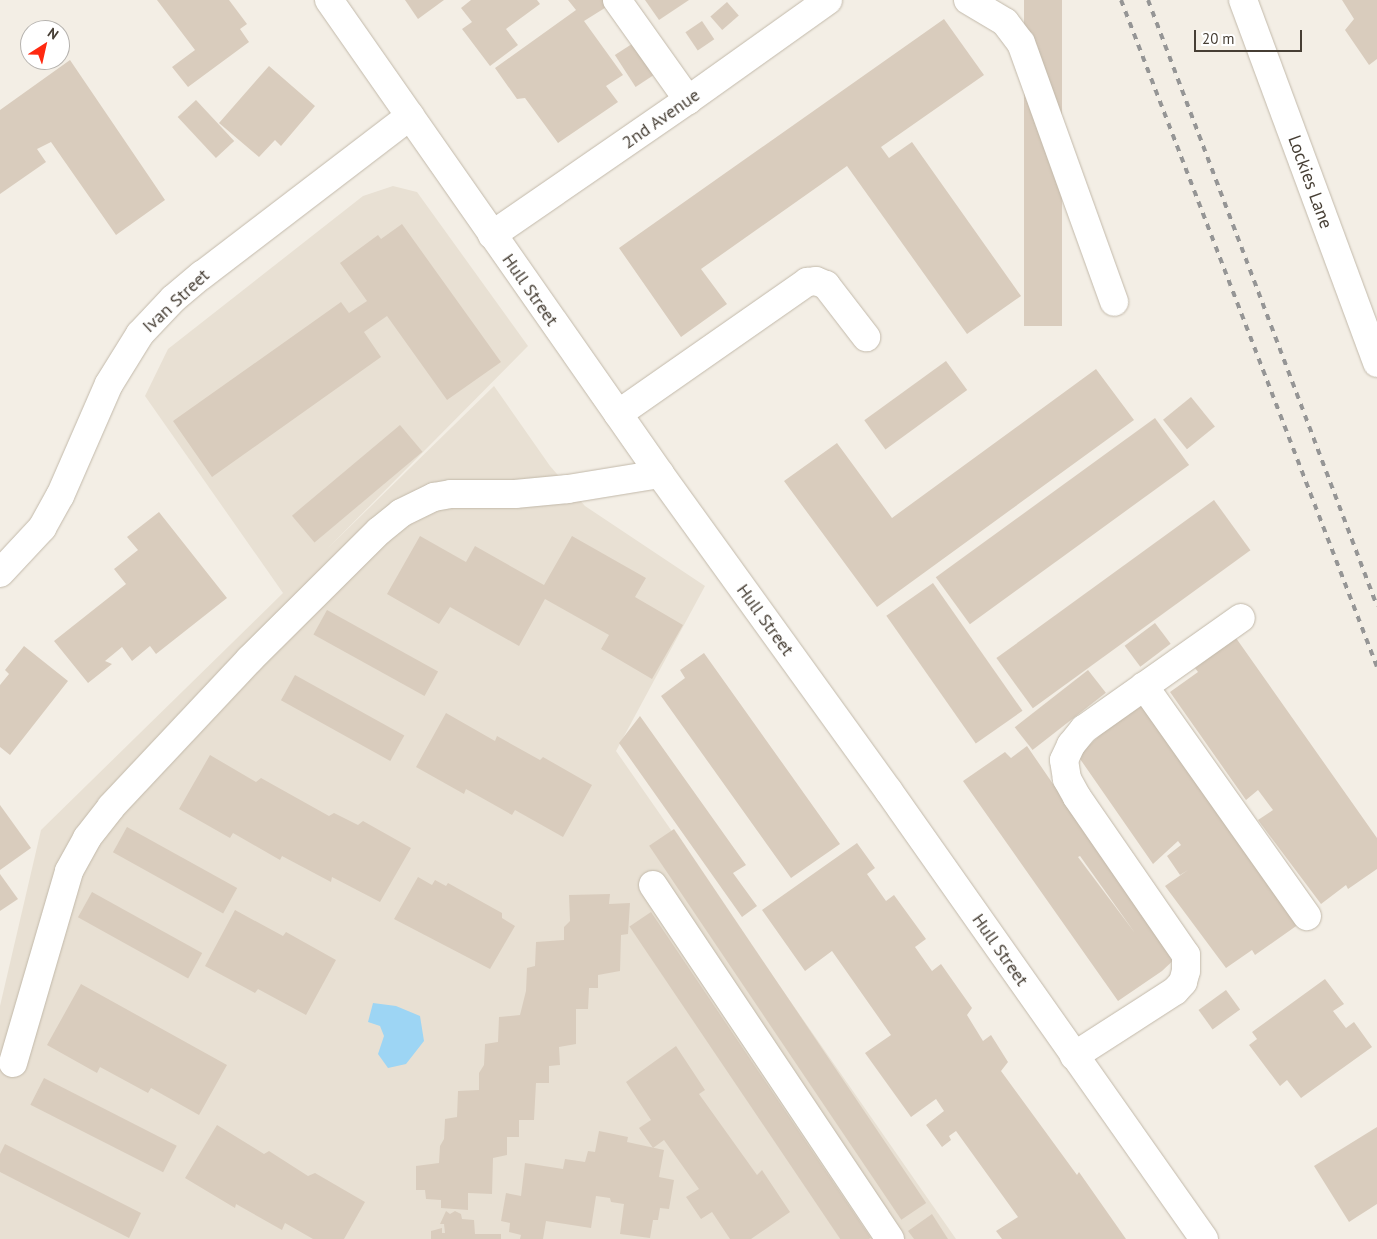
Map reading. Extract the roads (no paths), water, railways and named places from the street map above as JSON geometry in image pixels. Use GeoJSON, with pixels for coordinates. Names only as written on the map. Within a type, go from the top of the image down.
{"type":"FeatureCollection","features":[{"type":"Feature","properties":{"kind":"street","name":"Hull Street"},"geometry":{"type":"LineString","coordinates":[[328,0],[660,474],[893,798],[1204,1239]]}},
{"type":"Feature","properties":{"kind":"street"},"geometry":{"type":"LineString","coordinates":[[618,0],[688,100]]}},
{"type":"Feature","properties":{"kind":"street","name":"2nd Avenue"},"geometry":{"type":"LineString","coordinates":[[492,235],[688,100],[828,0]]}},
{"type":"Feature","properties":{"kind":"street"},"geometry":{"type":"LineString","coordinates":[[968,0],[1005,22],[1021,43],[1114,302]]}},
{"type":"Feature","properties":{"kind":"street","name":"Lockies Lane"},"geometry":{"type":"LineString","coordinates":[[1243,0],[1377,363]]}},
{"type":"Feature","properties":{"kind":"street","name":"Ivan Street"},"geometry":{"type":"LineString","coordinates":[[0,574],[42,528],[60,496],[109,384],[140,334],[173,299],[202,275],[410,116]]}},
{"type":"Feature","properties":{"kind":"street"},"geometry":{"type":"LineString","coordinates":[[618,414],[807,282],[826,285],[866,337]]}},
{"type":"Feature","properties":{"kind":"street"},"geometry":{"type":"LineString","coordinates":[[13,1064],[69,870],[86,838],[111,807],[250,660],[380,531],[401,513],[434,497],[452,494],[515,494],[560,490],[660,474]]}},
{"type":"Feature","properties":{"kind":"street"},"geometry":{"type":"LineString","coordinates":[[1074,1056],[1175,991],[1183,982],[1186,971],[1186,955],[1077,796],[1067,779],[1064,760],[1070,745],[1084,729],[1242,618]]}},
{"type":"Feature","properties":{"kind":"street"},"geometry":{"type":"LineString","coordinates":[[1144,686],[1307,916]]}},
{"type":"Feature","properties":{"kind":"street"},"geometry":{"type":"LineString","coordinates":[[653,885],[890,1239]]}},
{"type":"Feature","properties":{"kind":"water"},"geometry":{"type":"Polygon","coordinates":[[[373,1003],[396,1006],[420,1016],[424,1041],[406,1064],[388,1068],[378,1054],[384,1036],[380,1026],[368,1022],[373,1003]]]}},
{"type":"Feature","properties":{"kind":"railway"},"geometry":{"type":"LineString","coordinates":[[1121,0],[1377,667]]}},
{"type":"Feature","properties":{"kind":"railway"},"geometry":{"type":"LineString","coordinates":[[1148,0],[1377,606]]}}]}
